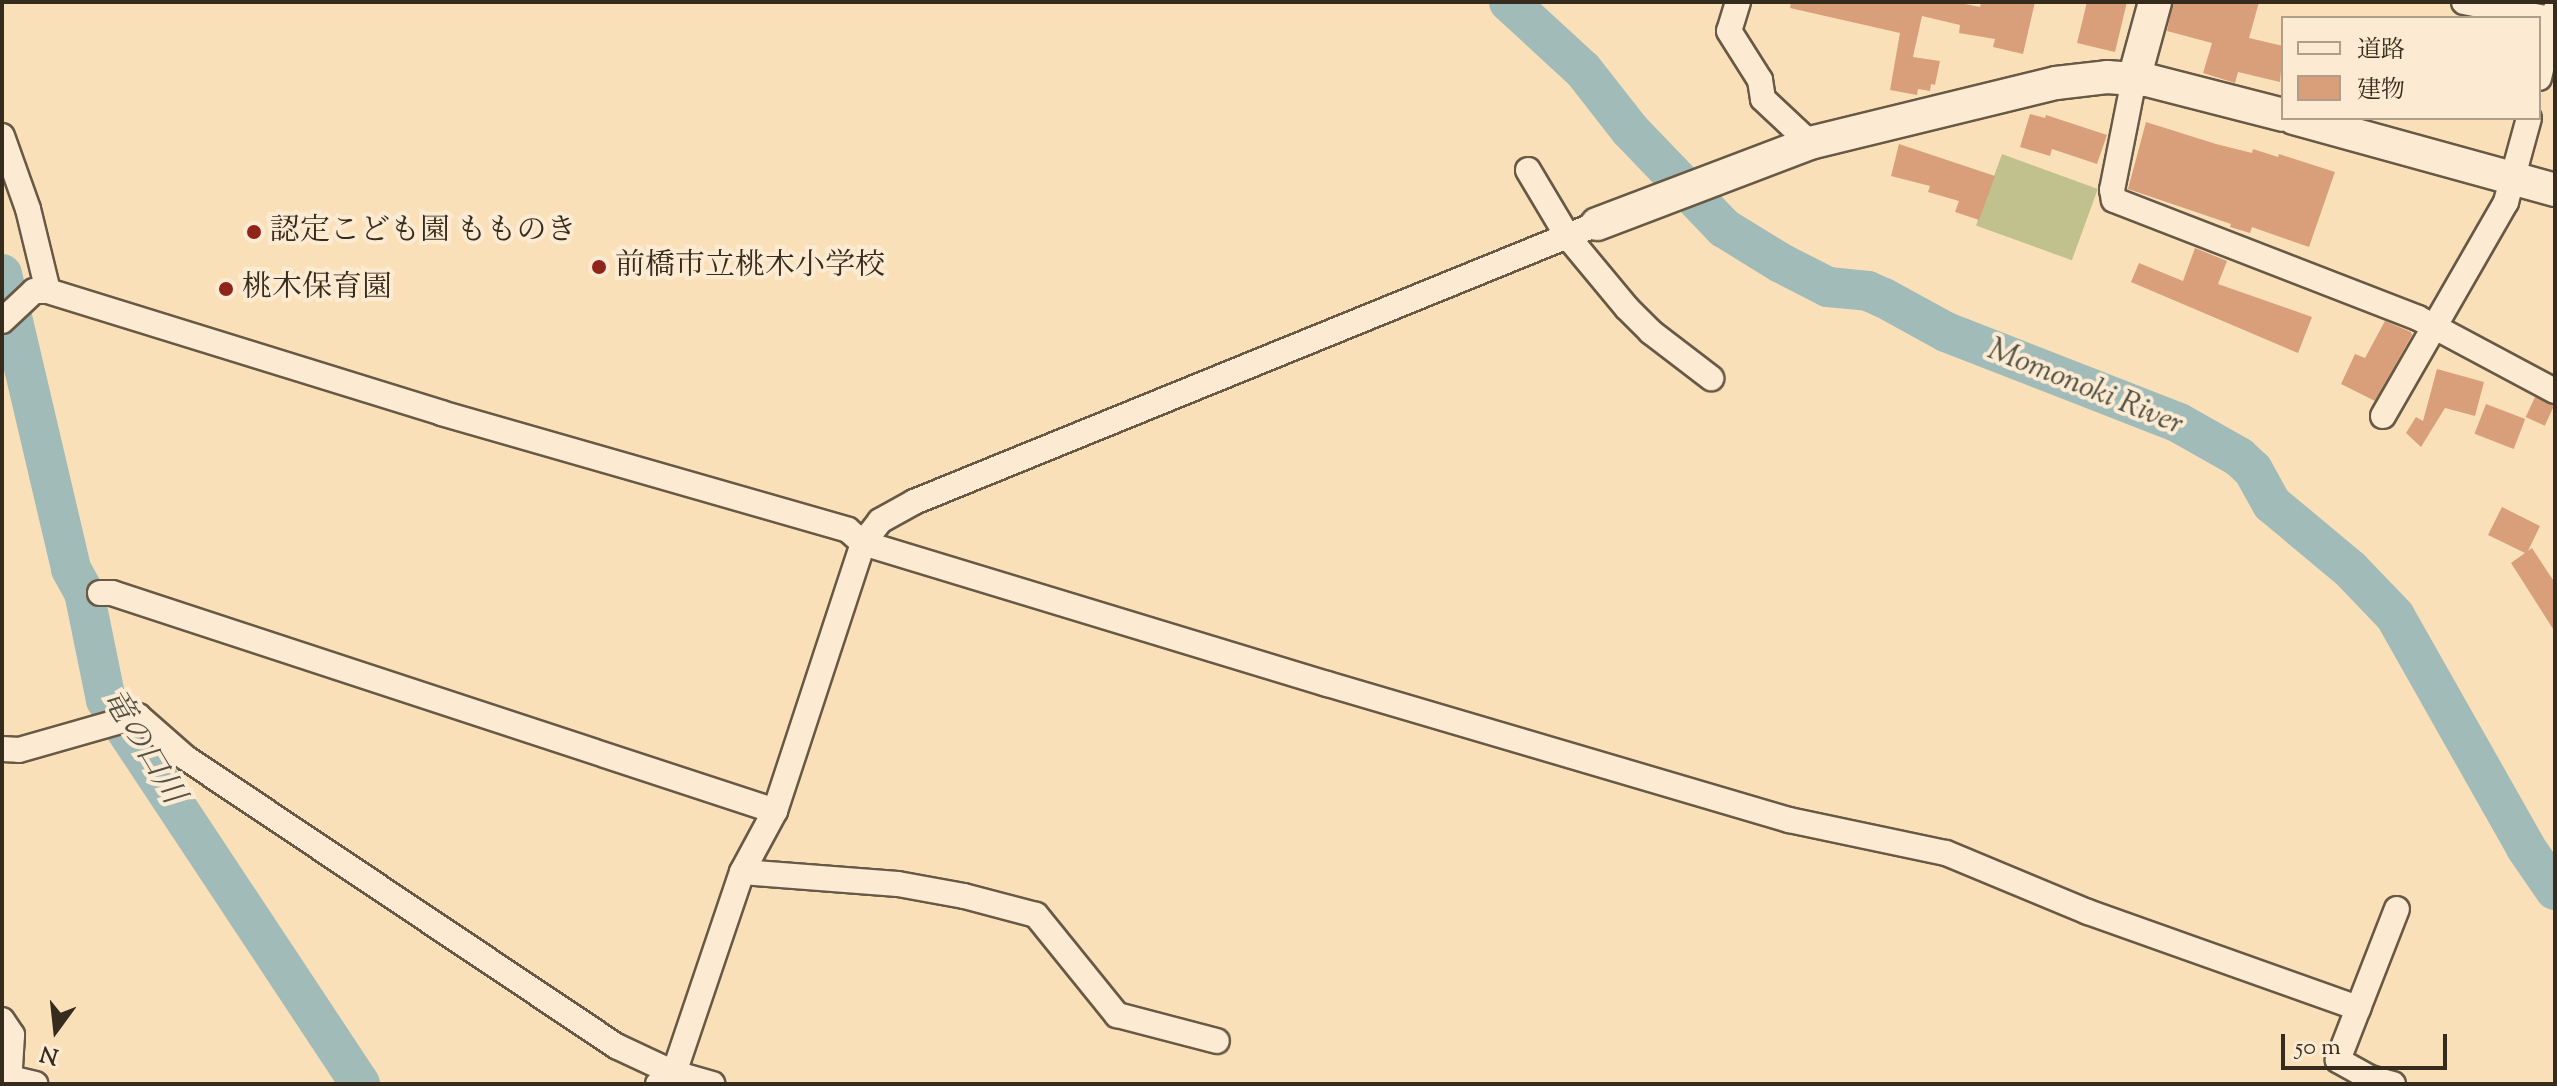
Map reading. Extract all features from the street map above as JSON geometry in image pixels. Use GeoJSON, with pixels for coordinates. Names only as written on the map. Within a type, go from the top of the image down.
{"type":"FeatureCollection","features":[{"type":"Feature","properties":{"kind":"street"},"geometry":{"type":"LineString","coordinates":[[1738,2],[1729,31],[1760,80],[1763,99],[1804,146]]}},
{"type":"Feature","properties":{"kind":"street"},"geometry":{"type":"LineString","coordinates":[[2155,2],[2134,79],[2112,190],[2114,200],[2435,326],[2555,391]]}},
{"type":"Feature","properties":{"kind":"street"},"geometry":{"type":"LineString","coordinates":[[2464,2],[2554,17],[2541,70]]}},
{"type":"Feature","properties":{"kind":"street"},"geometry":{"type":"LineString","coordinates":[[666,1079],[742,872],[775,811],[863,543],[880,521],[914,502],[1583,230],[1804,146],[2056,83],[2107,77],[2167,83],[2281,114]]}},
{"type":"Feature","properties":{"kind":"street"},"geometry":{"type":"LineString","coordinates":[[2301,120],[2555,190]]}},
{"type":"Feature","properties":{"kind":"street"},"geometry":{"type":"LineString","coordinates":[[2383,416],[2506,202],[2529,120]]}},
{"type":"Feature","properties":{"kind":"street"},"geometry":{"type":"LineString","coordinates":[[2,136],[28,209],[41,291]]}},
{"type":"Feature","properties":{"kind":"street"},"geometry":{"type":"LineString","coordinates":[[1528,170],[1583,230],[1651,332],[1711,378]]}},
{"type":"Feature","properties":{"kind":"street"},"geometry":{"type":"LineString","coordinates":[[2,321],[41,291]]}},
{"type":"Feature","properties":{"kind":"street"},"geometry":{"type":"LineString","coordinates":[[41,291],[441,413],[848,530],[863,543],[1789,820],[1946,853],[2088,912],[2358,1008]]}},
{"type":"Feature","properties":{"kind":"street"},"geometry":{"type":"LineString","coordinates":[[100,593],[112,593],[775,811]]}},
{"type":"Feature","properties":{"kind":"street"},"geometry":{"type":"LineString","coordinates":[[2,749],[19,750],[133,717],[142,719],[186,758],[666,1079],[712,1084]]}},
{"type":"Feature","properties":{"kind":"street"},"geometry":{"type":"LineString","coordinates":[[742,872],[898,884],[964,896],[1036,915],[1117,1015],[1217,1041]]}},
{"type":"Feature","properties":{"kind":"street"},"geometry":{"type":"LineString","coordinates":[[2393,1084],[2370,1078],[2338,1060],[2397,909]]}},
{"type":"Feature","properties":{"kind":"street"},"geometry":{"type":"LineString","coordinates":[[2,1020],[12,1035],[9,1081],[35,1084]]}},
{"type":"Feature","properties":{"kind":"green space"},"geometry":{"type":"Polygon","coordinates":[[[2002,154],[2098,189],[2072,260],[1976,225],[2002,154]]]}},
{"type":"Feature","properties":{"kind":"building"},"geometry":{"type":"Polygon","coordinates":[[[1791,2],[1955,2],[1980,7],[1981,2],[2035,2],[2023,54],[1993,47],[1995,39],[1959,33],[1960,25],[1922,16],[1913,57],[1940,61],[1935,85],[1931,84],[1930,91],[1918,89],[1917,95],[1890,90],[1900,33],[1790,8],[1791,2]]]}},
{"type":"Feature","properties":{"kind":"building"},"geometry":{"type":"Polygon","coordinates":[[[2087,2],[2127,2],[2115,52],[2077,43],[2087,2]]]}},
{"type":"Feature","properties":{"kind":"building"},"geometry":{"type":"Polygon","coordinates":[[[2173,2],[2259,2],[2249,38],[2281,46],[2280,82],[2238,72],[2235,83],[2203,73],[2212,43],[2167,31],[2173,2]]]}},
{"type":"Feature","properties":{"kind":"building"},"geometry":{"type":"Polygon","coordinates":[[[2030,114],[2045,118],[2046,115],[2107,135],[2097,164],[2052,149],[2050,156],[2020,147],[2030,114]]]}},
{"type":"Feature","properties":{"kind":"building"},"geometry":{"type":"Polygon","coordinates":[[[2146,122],[2216,144],[2252,153],[2253,149],[2278,157],[2279,154],[2335,172],[2309,247],[2252,227],[2250,233],[2230,227],[2231,224],[2128,189],[2146,122]]]}},
{"type":"Feature","properties":{"kind":"building"},"geometry":{"type":"Polygon","coordinates":[[[1899,144],[1995,176],[1979,220],[1955,212],[1959,201],[1928,192],[1930,186],[1891,176],[1899,144]]]}},
{"type":"Feature","properties":{"kind":"building"},"geometry":{"type":"Polygon","coordinates":[[[2195,248],[2227,261],[2218,284],[2312,317],[2298,353],[2131,282],[2139,263],[2183,281],[2195,248]]]}},
{"type":"Feature","properties":{"kind":"building"},"geometry":{"type":"Polygon","coordinates":[[[2385,321],[2412,335],[2375,401],[2341,384],[2355,354],[2365,358],[2385,321]]]}},
{"type":"Feature","properties":{"kind":"building"},"geometry":{"type":"Polygon","coordinates":[[[2437,369],[2484,382],[2475,416],[2445,408],[2421,447],[2406,433],[2416,417],[2423,421],[2437,369]]]}},
{"type":"Feature","properties":{"kind":"building"},"geometry":{"type":"Polygon","coordinates":[[[2535,397],[2554,406],[2545,426],[2526,417],[2535,397]]]}},
{"type":"Feature","properties":{"kind":"building"},"geometry":{"type":"Polygon","coordinates":[[[2486,404],[2525,419],[2514,449],[2475,434],[2486,404]]]}},
{"type":"Feature","properties":{"kind":"building"},"geometry":{"type":"Polygon","coordinates":[[[2502,507],[2540,526],[2528,551],[2532,548],[2555,583],[2555,632],[2511,563],[2525,553],[2488,535],[2502,507]]]}},
{"type":"Feature","properties":{"kind":"waterway","name":"Momonoki River"},"geometry":{"type":"LineString","coordinates":[[1509,2],[1583,70],[1630,130],[1724,228],[1828,287],[1868,291],[1946,332],[2179,423],[2239,457],[2253,470],[2272,504],[2350,569],[2395,616],[2526,848],[2555,890]]}},
{"type":"Feature","properties":{"kind":"waterway","name":"竜の口川"},"geometry":{"type":"LineString","coordinates":[[2,274],[71,569],[84,592],[106,700],[360,1084]]}},
{"type":"Feature","properties":{"kind":"place","name":"認定こども園 もものき"},"geometry":{"type":"Point","coordinates":[254,232]}},
{"type":"Feature","properties":{"kind":"place","name":"前橋市立桃木小学校"},"geometry":{"type":"Point","coordinates":[599,267]}},
{"type":"Feature","properties":{"kind":"place","name":"桃木保育園"},"geometry":{"type":"Point","coordinates":[226,289]}}]}
